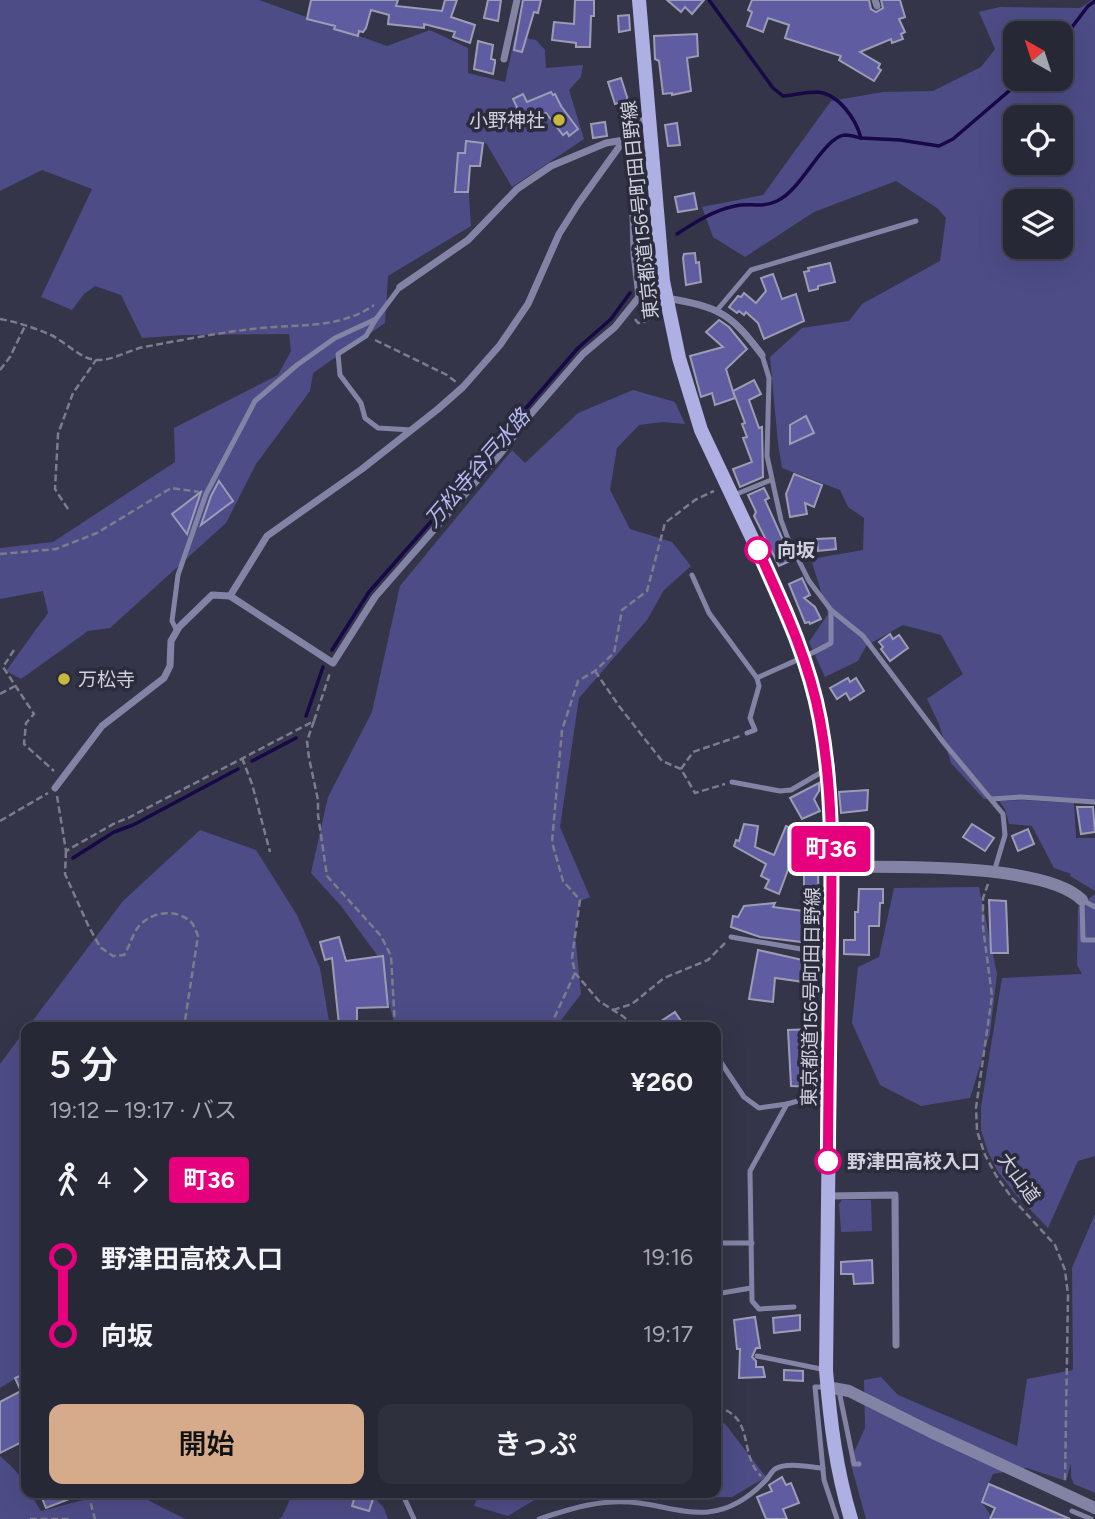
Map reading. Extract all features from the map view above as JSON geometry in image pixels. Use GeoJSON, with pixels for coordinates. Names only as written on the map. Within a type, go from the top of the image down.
{"type":"FeatureCollection","features":[{"type":"Feature","properties":{"kind":"main road","name":"東京都道156号町田日野線"},"geometry":{"type":"LineString","coordinates":[[639,0],[666,298],[688,393],[701,430],[786,610],[804,660],[820,718],[828,769],[832,867],[826,1370],[833,1387],[833,1441],[851,1519]]}},
{"type":"Feature","properties":{"kind":"street"},"geometry":{"type":"LineString","coordinates":[[503,60],[517,0]]}},
{"type":"Feature","properties":{"kind":"street"},"geometry":{"type":"LineString","coordinates":[[230,596],[267,536],[412,430],[463,387],[500,345],[528,304],[559,234],[624,140],[640,122],[649,117]]}},
{"type":"Feature","properties":{"kind":"street"},"geometry":{"type":"LineString","coordinates":[[55,788],[102,726],[163,678],[170,666],[171,641],[177,631],[212,595],[230,596],[333,663],[375,597],[583,354],[615,327],[639,297],[634,254],[631,133]]}},
{"type":"Feature","properties":{"kind":"street"},"geometry":{"type":"LineString","coordinates":[[400,287],[468,240],[517,189],[551,166],[606,143],[624,140]]}},
{"type":"Feature","properties":{"kind":"street"},"geometry":{"type":"LineString","coordinates":[[666,298],[718,310],[746,332],[762,355]]}},
{"type":"Feature","properties":{"kind":"street"},"geometry":{"type":"LineString","coordinates":[[832,867],[1006,872],[1047,883],[1074,893],[1082,900]]}},
{"type":"Feature","properties":{"kind":"street"},"geometry":{"type":"LineString","coordinates":[[827,1196],[895,1195],[900,1230],[900,1325],[896,1345]]}},
{"type":"Feature","properties":{"kind":"street"},"geometry":{"type":"LineString","coordinates":[[833,1387],[849,1391],[1065,1494],[1088,1509]]}},
{"type":"Feature","properties":{"kind":"lane"},"geometry":{"type":"LineString","coordinates":[[718,310],[751,270],[916,221]]}},
{"type":"Feature","properties":{"kind":"lane"},"geometry":{"type":"LineString","coordinates":[[400,287],[366,335],[338,354],[340,374],[361,403],[365,418],[379,428],[412,430]]}},
{"type":"Feature","properties":{"kind":"lane"},"geometry":{"type":"LineString","coordinates":[[177,631],[172,621],[178,575],[206,494],[255,401],[297,365],[335,338],[376,319]]}},
{"type":"Feature","properties":{"kind":"lane"},"geometry":{"type":"LineString","coordinates":[[762,355],[769,378],[766,443],[771,480],[781,520],[797,560],[831,610],[863,636],[944,743],[1003,814],[1005,825],[1002,847],[994,872]]}},
{"type":"Feature","properties":{"kind":"lane"},"geometry":{"type":"LineString","coordinates":[[730,492],[771,480]]}},
{"type":"Feature","properties":{"kind":"lane"},"geometry":{"type":"LineString","coordinates":[[692,575],[709,613],[757,678],[759,686],[750,718],[755,730],[747,733]]}},
{"type":"Feature","properties":{"kind":"lane"},"geometry":{"type":"LineString","coordinates":[[757,678],[804,660],[831,643],[831,610]]}},
{"type":"Feature","properties":{"kind":"lane"},"geometry":{"type":"LineString","coordinates":[[732,782],[780,791],[791,790],[828,769]]}},
{"type":"Feature","properties":{"kind":"lane"},"geometry":{"type":"LineString","coordinates":[[992,799],[1021,797],[1095,802]]}},
{"type":"Feature","properties":{"kind":"lane"},"geometry":{"type":"LineString","coordinates":[[1095,906],[1082,900],[1083,940],[1095,940]]}},
{"type":"Feature","properties":{"kind":"lane"},"geometry":{"type":"LineString","coordinates":[[730,937],[831,954]]}},
{"type":"Feature","properties":{"kind":"lane"},"geometry":{"type":"LineString","coordinates":[[721,1062],[744,1097],[759,1108],[787,1104],[828,1092]]}},
{"type":"Feature","properties":{"kind":"lane"},"geometry":{"type":"LineString","coordinates":[[787,1104],[750,1171],[751,1288],[752,1301],[759,1309],[794,1307]]}},
{"type":"Feature","properties":{"kind":"lane"},"geometry":{"type":"LineString","coordinates":[[721,1243],[752,1243]]}},
{"type":"Feature","properties":{"kind":"lane"},"geometry":{"type":"LineString","coordinates":[[721,1293],[751,1288]]}},
{"type":"Feature","properties":{"kind":"lane"},"geometry":{"type":"LineString","coordinates":[[757,1356],[826,1370]]}},
{"type":"Feature","properties":{"kind":"lane"},"geometry":{"type":"LineString","coordinates":[[837,1519],[824,1479],[815,1387],[833,1387],[854,1464],[859,1464]]}},
{"type":"Feature","properties":{"kind":"lane"},"geometry":{"type":"LineString","coordinates":[[539,1519],[592,1503],[617,1501],[670,1510],[709,1512],[728,1507],[752,1493],[774,1469],[794,1466],[823,1468]]}},
{"type":"Feature","properties":{"kind":"lane"},"geometry":{"type":"LineString","coordinates":[[404,1498],[414,1519]]}},
{"type":"Feature","properties":{"kind":"lane"},"geometry":{"type":"LineString","coordinates":[[1072,1511],[1088,1509],[1091,1519]]}},
{"type":"Feature","properties":{"kind":"path"},"geometry":{"type":"LineString","coordinates":[[0,319],[52,336],[96,360],[141,348],[261,328],[307,327],[330,323],[364,312],[400,287]]}},
{"type":"Feature","properties":{"kind":"path"},"geometry":{"type":"LineString","coordinates":[[0,370],[10,357],[25,326]]}},
{"type":"Feature","properties":{"kind":"path"},"geometry":{"type":"LineString","coordinates":[[366,335],[447,375],[463,387]]}},
{"type":"Feature","properties":{"kind":"path"},"geometry":{"type":"LineString","coordinates":[[68,509],[55,489],[58,434],[73,393],[96,360]]}},
{"type":"Feature","properties":{"kind":"path"},"geometry":{"type":"LineString","coordinates":[[0,554],[56,549],[118,523],[171,488],[206,494]]}},
{"type":"Feature","properties":{"kind":"path"},"geometry":{"type":"LineString","coordinates":[[627,1022],[599,1001],[575,972],[572,958],[580,900],[563,881],[552,842],[562,730],[578,681],[595,671],[614,653],[622,610],[648,591],[664,523],[707,493],[730,492]]}},
{"type":"Feature","properties":{"kind":"path"},"geometry":{"type":"LineString","coordinates":[[14,650],[3,667],[34,714],[26,723],[24,744],[62,778]]}},
{"type":"Feature","properties":{"kind":"path"},"geometry":{"type":"LineString","coordinates":[[333,663],[307,741],[318,800],[327,876],[381,936],[391,956],[395,1022]]}},
{"type":"Feature","properties":{"kind":"path"},"geometry":{"type":"LineString","coordinates":[[595,671],[662,761],[681,769],[695,793],[732,782]]}},
{"type":"Feature","properties":{"kind":"path"},"geometry":{"type":"LineString","coordinates":[[0,694],[15,686]]}},
{"type":"Feature","properties":{"kind":"path"},"geometry":{"type":"LineString","coordinates":[[66,851],[314,721]]}},
{"type":"Feature","properties":{"kind":"path"},"geometry":{"type":"LineString","coordinates":[[681,769],[693,752],[747,733]]}},
{"type":"Feature","properties":{"kind":"path"},"geometry":{"type":"LineString","coordinates":[[242,758],[271,852]]}},
{"type":"Feature","properties":{"kind":"path"},"geometry":{"type":"LineString","coordinates":[[0,821],[55,788],[66,851],[65,874],[100,947],[113,956],[124,955],[138,926],[152,916],[168,913],[192,922],[198,936],[185,1022]]}},
{"type":"Feature","properties":{"kind":"path","name":"大山道"},"geometry":{"type":"LineString","coordinates":[[994,872],[983,898],[983,927],[992,996],[978,1094],[977,1131],[985,1155],[997,1177],[1012,1198],[1055,1245],[1065,1270],[1068,1295],[1065,1494]]}},
{"type":"Feature","properties":{"kind":"path"},"geometry":{"type":"LineString","coordinates":[[613,1010],[632,1004],[664,978],[708,960],[730,937]]}},
{"type":"Feature","properties":{"kind":"path"},"geometry":{"type":"LineString","coordinates":[[552,1022],[575,972]]}},
{"type":"Feature","properties":{"kind":"path"},"geometry":{"type":"LineString","coordinates":[[721,1408],[728,1409],[737,1417],[744,1430],[753,1468],[766,1480]]}},
{"type":"Feature","properties":{"kind":"path"},"geometry":{"type":"LineString","coordinates":[[90,1498],[96,1519]]}},
{"type":"Feature","properties":{"kind":"path"},"geometry":{"type":"LineString","coordinates":[[30,1519],[72,1519]]}},
{"type":"Feature","properties":{"kind":"shaded area"},"geometry":{"type":"Polygon","coordinates":[[[0,0],[259,0],[387,46],[430,30],[468,48],[468,73],[505,82],[515,36],[536,40],[545,50],[546,68],[583,65],[581,77],[569,90],[584,139],[512,187],[486,143],[466,150],[471,226],[388,276],[385,323],[313,373],[310,391],[256,464],[226,523],[110,628],[88,631],[21,679],[6,671],[48,613],[43,591],[0,599],[0,548],[53,542],[175,462],[174,428],[278,375],[291,351],[289,334],[142,338],[121,295],[95,286],[84,294],[72,310],[41,297],[92,189],[42,170],[0,191],[0,0]]]}},
{"type":"Feature","properties":{"kind":"shaded area"},"geometry":{"type":"Polygon","coordinates":[[[1095,0],[1095,801],[1071,798],[984,799],[951,763],[939,724],[927,699],[963,674],[941,635],[903,625],[866,646],[858,661],[825,677],[809,642],[828,614],[811,559],[863,550],[864,518],[848,507],[840,490],[782,468],[770,357],[802,328],[849,321],[862,304],[940,261],[946,218],[937,208],[896,181],[814,212],[745,257],[713,237],[702,207],[763,195],[831,101],[883,92],[933,91],[981,67],[995,49],[979,12],[1000,7],[1080,8],[1095,0]]]}},
{"type":"Feature","properties":{"kind":"shaded area"},"geometry":{"type":"Polygon","coordinates":[[[633,390],[675,402],[685,424],[663,422],[639,425],[617,448],[610,490],[630,529],[672,542],[691,566],[664,590],[647,620],[579,698],[560,827],[590,897],[580,901],[575,934],[581,994],[560,1022],[394,1022],[377,955],[341,906],[311,873],[328,797],[372,712],[400,586],[512,450],[525,463],[578,413],[633,390]]]}},
{"type":"Feature","properties":{"kind":"shaded area"},"geometry":{"type":"Polygon","coordinates":[[[999,801],[1074,803],[1076,838],[1095,838],[1095,891],[1070,876],[1071,874],[1054,868],[1032,826],[1009,824],[1005,809],[999,801]]]}},
{"type":"Feature","properties":{"kind":"shaded area"},"geometry":{"type":"Polygon","coordinates":[[[200,830],[256,850],[297,915],[320,968],[329,1022],[32,1022],[123,901],[200,830]]]}},
{"type":"Feature","properties":{"kind":"shaded area"},"geometry":{"type":"Polygon","coordinates":[[[979,887],[997,974],[990,1033],[970,1098],[921,1106],[880,1085],[852,1023],[858,967],[879,957],[894,888],[979,887]]]}},
{"type":"Feature","properties":{"kind":"shaded area"},"geometry":{"type":"Polygon","coordinates":[[[1095,894],[1095,1156],[1078,1161],[1048,1228],[998,1172],[981,1130],[981,1107],[1002,978],[1082,974],[1077,965],[1078,907],[1095,894]]]}},
{"type":"Feature","properties":{"kind":"shaded area"},"geometry":{"type":"Polygon","coordinates":[[[21,1036],[21,1375],[0,1388],[0,1064],[21,1036]]]}},
{"type":"Feature","properties":{"kind":"shaded area"},"geometry":{"type":"Polygon","coordinates":[[[842,1200],[871,1200],[872,1231],[841,1232],[839,1204],[842,1200]]]}},
{"type":"Feature","properties":{"kind":"shaded area"},"geometry":{"type":"Polygon","coordinates":[[[1095,1214],[1095,1493],[1074,1484],[1071,1463],[1066,1481],[1027,1468],[993,1474],[981,1501],[993,1519],[866,1519],[850,1461],[865,1428],[864,1380],[881,1377],[898,1395],[1017,1446],[1027,1379],[1073,1370],[1072,1268],[1095,1214]]]}},
{"type":"Feature","properties":{"kind":"shaded area"},"geometry":{"type":"Polygon","coordinates":[[[721,1420],[766,1477],[732,1497],[721,1497],[721,1420]]]}},
{"type":"Feature","properties":{"kind":"shaded area"},"geometry":{"type":"Polygon","coordinates":[[[0,1456],[21,1479],[21,1498],[33,1498],[41,1511],[92,1498],[144,1498],[185,1519],[0,1519],[0,1456]]]}},
{"type":"Feature","properties":{"kind":"shaded area"},"geometry":{"type":"Polygon","coordinates":[[[291,1498],[375,1498],[384,1508],[388,1519],[278,1519],[282,1517],[291,1498]]]}},
{"type":"Feature","properties":{"kind":"shaded area"},"geometry":{"type":"Polygon","coordinates":[[[477,1498],[538,1498],[508,1516],[474,1506],[477,1498]]]}},
{"type":"Feature","properties":{"kind":"building"},"geometry":{"type":"Polygon","coordinates":[[[311,0],[398,0],[396,6],[442,11],[445,0],[457,0],[451,17],[475,25],[470,43],[453,37],[455,32],[424,24],[424,28],[388,24],[389,15],[371,10],[366,28],[363,32],[359,31],[358,36],[334,29],[335,26],[307,19],[311,0]]]}},
{"type":"Feature","properties":{"kind":"building"},"geometry":{"type":"Polygon","coordinates":[[[488,0],[501,0],[498,21],[484,18],[488,0]]]}},
{"type":"Feature","properties":{"kind":"building"},"geometry":{"type":"Polygon","coordinates":[[[523,0],[541,0],[538,13],[534,12],[522,52],[514,50],[523,0]]]}},
{"type":"Feature","properties":{"kind":"building"},"geometry":{"type":"Polygon","coordinates":[[[575,0],[594,0],[590,47],[576,47],[576,43],[552,40],[554,22],[574,24],[575,0]]]}},
{"type":"Feature","properties":{"kind":"building"},"geometry":{"type":"Polygon","coordinates":[[[667,0],[704,0],[692,14],[685,7],[681,12],[667,0]]]}},
{"type":"Feature","properties":{"kind":"building"},"geometry":{"type":"Polygon","coordinates":[[[752,0],[869,0],[871,9],[876,12],[883,8],[881,0],[900,0],[905,17],[899,19],[905,32],[901,34],[903,39],[892,43],[891,39],[860,52],[880,64],[878,68],[881,70],[874,81],[839,60],[841,56],[785,38],[789,25],[768,18],[763,32],[747,26],[752,12],[748,10],[752,0]]]}},
{"type":"Feature","properties":{"kind":"building"},"geometry":{"type":"Polygon","coordinates":[[[629,15],[630,30],[619,32],[618,16],[629,15]]]}},
{"type":"Feature","properties":{"kind":"building"},"geometry":{"type":"Polygon","coordinates":[[[697,34],[698,56],[687,58],[691,91],[663,94],[659,61],[655,59],[654,36],[697,34]]]}},
{"type":"Feature","properties":{"kind":"building"},"geometry":{"type":"Polygon","coordinates":[[[478,41],[493,45],[493,74],[474,69],[478,41]]]}},
{"type":"Feature","properties":{"kind":"building"},"geometry":{"type":"Polygon","coordinates":[[[621,78],[628,100],[615,104],[608,82],[621,78]]]}},
{"type":"Feature","properties":{"kind":"building"},"geometry":{"type":"Polygon","coordinates":[[[551,92],[578,129],[569,136],[567,132],[563,135],[546,113],[524,122],[513,99],[523,94],[527,102],[551,92]]]}},
{"type":"Feature","properties":{"kind":"building"},"geometry":{"type":"Polygon","coordinates":[[[605,122],[607,136],[593,138],[591,124],[605,122]]]}},
{"type":"Feature","properties":{"kind":"building"},"geometry":{"type":"Polygon","coordinates":[[[677,123],[680,145],[668,146],[665,125],[677,123]]]}},
{"type":"Feature","properties":{"kind":"building"},"geometry":{"type":"Polygon","coordinates":[[[466,141],[483,143],[480,166],[470,166],[468,192],[455,192],[458,153],[465,153],[466,141]]]}},
{"type":"Feature","properties":{"kind":"building"},"geometry":{"type":"Polygon","coordinates":[[[694,193],[697,209],[678,212],[675,197],[694,193]]]}},
{"type":"Feature","properties":{"kind":"building"},"geometry":{"type":"Polygon","coordinates":[[[695,253],[701,282],[686,285],[684,254],[695,253]]]}},
{"type":"Feature","properties":{"kind":"building"},"geometry":{"type":"Polygon","coordinates":[[[830,263],[835,282],[809,291],[804,272],[809,271],[808,268],[830,263]]]}},
{"type":"Feature","properties":{"kind":"building"},"geometry":{"type":"Polygon","coordinates":[[[773,274],[782,299],[796,294],[804,321],[764,339],[758,323],[746,312],[744,315],[739,311],[737,313],[729,307],[744,293],[756,303],[766,291],[761,278],[773,274]]]}},
{"type":"Feature","properties":{"kind":"building"},"geometry":{"type":"Polygon","coordinates":[[[719,320],[729,327],[747,349],[726,369],[735,398],[715,405],[712,393],[701,397],[690,356],[723,347],[706,332],[719,320]]]}},
{"type":"Feature","properties":{"kind":"building"},"geometry":{"type":"Polygon","coordinates":[[[754,380],[761,394],[749,400],[759,428],[762,427],[763,477],[740,487],[733,469],[752,462],[743,438],[747,437],[742,424],[745,423],[733,391],[754,380]]]}},
{"type":"Feature","properties":{"kind":"building"},"geometry":{"type":"Polygon","coordinates":[[[806,416],[814,433],[790,444],[790,425],[806,416]]]}},
{"type":"Feature","properties":{"kind":"building"},"geometry":{"type":"Polygon","coordinates":[[[794,474],[822,485],[814,507],[805,503],[807,514],[790,517],[786,494],[794,474]]]}},
{"type":"Feature","properties":{"kind":"building"},"geometry":{"type":"Polygon","coordinates":[[[219,481],[233,501],[201,525],[211,496],[219,481]]]}},
{"type":"Feature","properties":{"kind":"building"},"geometry":{"type":"Polygon","coordinates":[[[764,488],[769,498],[765,500],[792,560],[779,566],[754,516],[756,512],[748,495],[764,488]]]}},
{"type":"Feature","properties":{"kind":"building"},"geometry":{"type":"Polygon","coordinates":[[[201,492],[187,534],[172,514],[201,492]]]}},
{"type":"Feature","properties":{"kind":"building"},"geometry":{"type":"Polygon","coordinates":[[[835,538],[836,549],[818,551],[817,539],[835,538]]]}},
{"type":"Feature","properties":{"kind":"building"},"geometry":{"type":"Polygon","coordinates":[[[802,578],[810,595],[804,598],[815,607],[821,619],[810,624],[805,623],[789,584],[802,578]]]}},
{"type":"Feature","properties":{"kind":"building"},"geometry":{"type":"Polygon","coordinates":[[[890,634],[893,639],[899,635],[908,648],[890,661],[879,642],[890,634]]]}},
{"type":"Feature","properties":{"kind":"building"},"geometry":{"type":"Polygon","coordinates":[[[848,678],[850,682],[856,678],[864,691],[850,700],[846,693],[837,699],[830,688],[848,678]]]}},
{"type":"Feature","properties":{"kind":"building"},"geometry":{"type":"Polygon","coordinates":[[[819,783],[819,791],[814,799],[820,811],[802,819],[790,798],[819,783]]]}},
{"type":"Feature","properties":{"kind":"building"},"geometry":{"type":"Polygon","coordinates":[[[868,790],[867,810],[841,813],[839,792],[868,790]]]}},
{"type":"Feature","properties":{"kind":"building"},"geometry":{"type":"Polygon","coordinates":[[[1077,807],[1093,807],[1095,832],[1081,834],[1077,807]]]}},
{"type":"Feature","properties":{"kind":"building"},"geometry":{"type":"Polygon","coordinates":[[[744,824],[758,826],[755,847],[774,855],[786,826],[802,832],[779,894],[765,888],[769,880],[761,876],[766,864],[734,846],[736,840],[739,841],[744,824]]]}},
{"type":"Feature","properties":{"kind":"building"},"geometry":{"type":"Polygon","coordinates":[[[972,824],[994,838],[985,851],[963,837],[972,824]]]}},
{"type":"Feature","properties":{"kind":"building"},"geometry":{"type":"Polygon","coordinates":[[[1028,829],[1034,844],[1018,851],[1012,836],[1028,829]]]}},
{"type":"Feature","properties":{"kind":"building"},"geometry":{"type":"Polygon","coordinates":[[[804,864],[818,866],[819,944],[760,937],[731,927],[733,916],[738,917],[744,906],[775,903],[773,907],[804,911],[804,864]]]}},
{"type":"Feature","properties":{"kind":"building"},"geometry":{"type":"Polygon","coordinates":[[[859,889],[883,889],[879,926],[869,926],[869,955],[844,954],[844,940],[855,940],[855,912],[858,912],[859,889]]]}},
{"type":"Feature","properties":{"kind":"building"},"geometry":{"type":"Polygon","coordinates":[[[989,900],[1006,901],[1008,953],[991,953],[989,900]]]}},
{"type":"Feature","properties":{"kind":"building"},"geometry":{"type":"Polygon","coordinates":[[[339,937],[346,961],[383,956],[388,1007],[357,1008],[357,1022],[339,1022],[332,958],[325,960],[320,942],[339,937]]]}},
{"type":"Feature","properties":{"kind":"building"},"geometry":{"type":"Polygon","coordinates":[[[758,950],[807,961],[804,982],[775,978],[773,1002],[749,999],[758,950]]]}},
{"type":"Feature","properties":{"kind":"building"},"geometry":{"type":"Polygon","coordinates":[[[675,1012],[681,1021],[680,1022],[660,1022],[675,1012]]]}},
{"type":"Feature","properties":{"kind":"building"},"geometry":{"type":"Polygon","coordinates":[[[813,1029],[814,1087],[791,1086],[788,1030],[813,1029]]]}},
{"type":"Feature","properties":{"kind":"building"},"geometry":{"type":"Polygon","coordinates":[[[872,1260],[873,1283],[854,1284],[853,1274],[841,1274],[841,1262],[872,1260]]]}},
{"type":"Feature","properties":{"kind":"building"},"geometry":{"type":"Polygon","coordinates":[[[800,1315],[800,1330],[774,1333],[773,1318],[800,1315]]]}},
{"type":"Feature","properties":{"kind":"building"},"geometry":{"type":"Polygon","coordinates":[[[755,1317],[760,1348],[756,1348],[752,1357],[756,1361],[756,1367],[763,1367],[765,1377],[739,1378],[740,1349],[737,1349],[734,1320],[755,1317]]]}},
{"type":"Feature","properties":{"kind":"building"},"geometry":{"type":"Polygon","coordinates":[[[784,1370],[803,1371],[803,1381],[784,1380],[784,1370]]]}},
{"type":"Feature","properties":{"kind":"building"},"geometry":{"type":"Polygon","coordinates":[[[21,1375],[21,1391],[15,1378],[21,1375]]]}},
{"type":"Feature","properties":{"kind":"building"},"geometry":{"type":"Polygon","coordinates":[[[21,1391],[21,1442],[0,1453],[0,1402],[21,1391]]]}},
{"type":"Feature","properties":{"kind":"building"},"geometry":{"type":"Polygon","coordinates":[[[782,1477],[786,1485],[791,1483],[799,1503],[783,1509],[787,1519],[766,1519],[757,1497],[772,1491],[769,1485],[782,1477]]]}},
{"type":"Feature","properties":{"kind":"building"},"geometry":{"type":"Polygon","coordinates":[[[989,1484],[1070,1519],[990,1519],[995,1508],[982,1502],[989,1484]]]}},
{"type":"Feature","properties":{"kind":"building"},"geometry":{"type":"Polygon","coordinates":[[[42,1498],[72,1498],[46,1508],[42,1498]]]}},
{"type":"Feature","properties":{"kind":"building"},"geometry":{"type":"Polygon","coordinates":[[[354,1498],[373,1498],[369,1511],[352,1506],[354,1498]]]}},
{"type":"Feature","properties":{"kind":"waterway"},"geometry":{"type":"LineString","coordinates":[[709,0],[773,88],[783,96],[825,93],[845,108],[861,138],[939,146],[953,139],[1009,91]]}},
{"type":"Feature","properties":{"kind":"waterway"},"geometry":{"type":"LineString","coordinates":[[1073,26],[1095,1]]}},
{"type":"Feature","properties":{"kind":"waterway","name":"万松寺谷戸水路"},"geometry":{"type":"LineString","coordinates":[[677,234],[704,217],[727,208],[765,205],[777,201],[795,186],[820,154],[837,138],[845,135],[861,138]]}},
{"type":"Feature","properties":{"kind":"waterway","name":"万松寺谷戸水路"},"geometry":{"type":"LineString","coordinates":[[332,650],[369,592],[495,449],[578,348],[611,319],[630,293]]}},
{"type":"Feature","properties":{"kind":"waterway","name":"万松寺谷戸水路"},"geometry":{"type":"LineString","coordinates":[[306,716],[323,667]]}},
{"type":"Feature","properties":{"kind":"waterway","name":"万松寺谷戸水路"},"geometry":{"type":"LineString","coordinates":[[252,761],[296,738]]}},
{"type":"Feature","properties":{"kind":"waterway","name":"万松寺谷戸水路"},"geometry":{"type":"LineString","coordinates":[[73,858],[114,832],[133,825],[238,769]]}},
{"type":"Feature","properties":{"kind":"bus line","name":"町36"},"geometry":{"type":"LineString","coordinates":[[758,550],[786,610],[808,673],[820,718],[828,769],[832,867],[828,1161]]}},
{"type":"Feature","properties":{"kind":"place","name":"小野神社"},"geometry":{"type":"Point","coordinates":[559,120]}},
{"type":"Feature","properties":{"kind":"place","name":"向坂"},"geometry":{"type":"Point","coordinates":[758,550]}},
{"type":"Feature","properties":{"kind":"place","name":"万松寺"},"geometry":{"type":"Point","coordinates":[64,679]}},
{"type":"Feature","properties":{"kind":"place","name":"野津田高校入口"},"geometry":{"type":"Point","coordinates":[828,1161]}}]}
